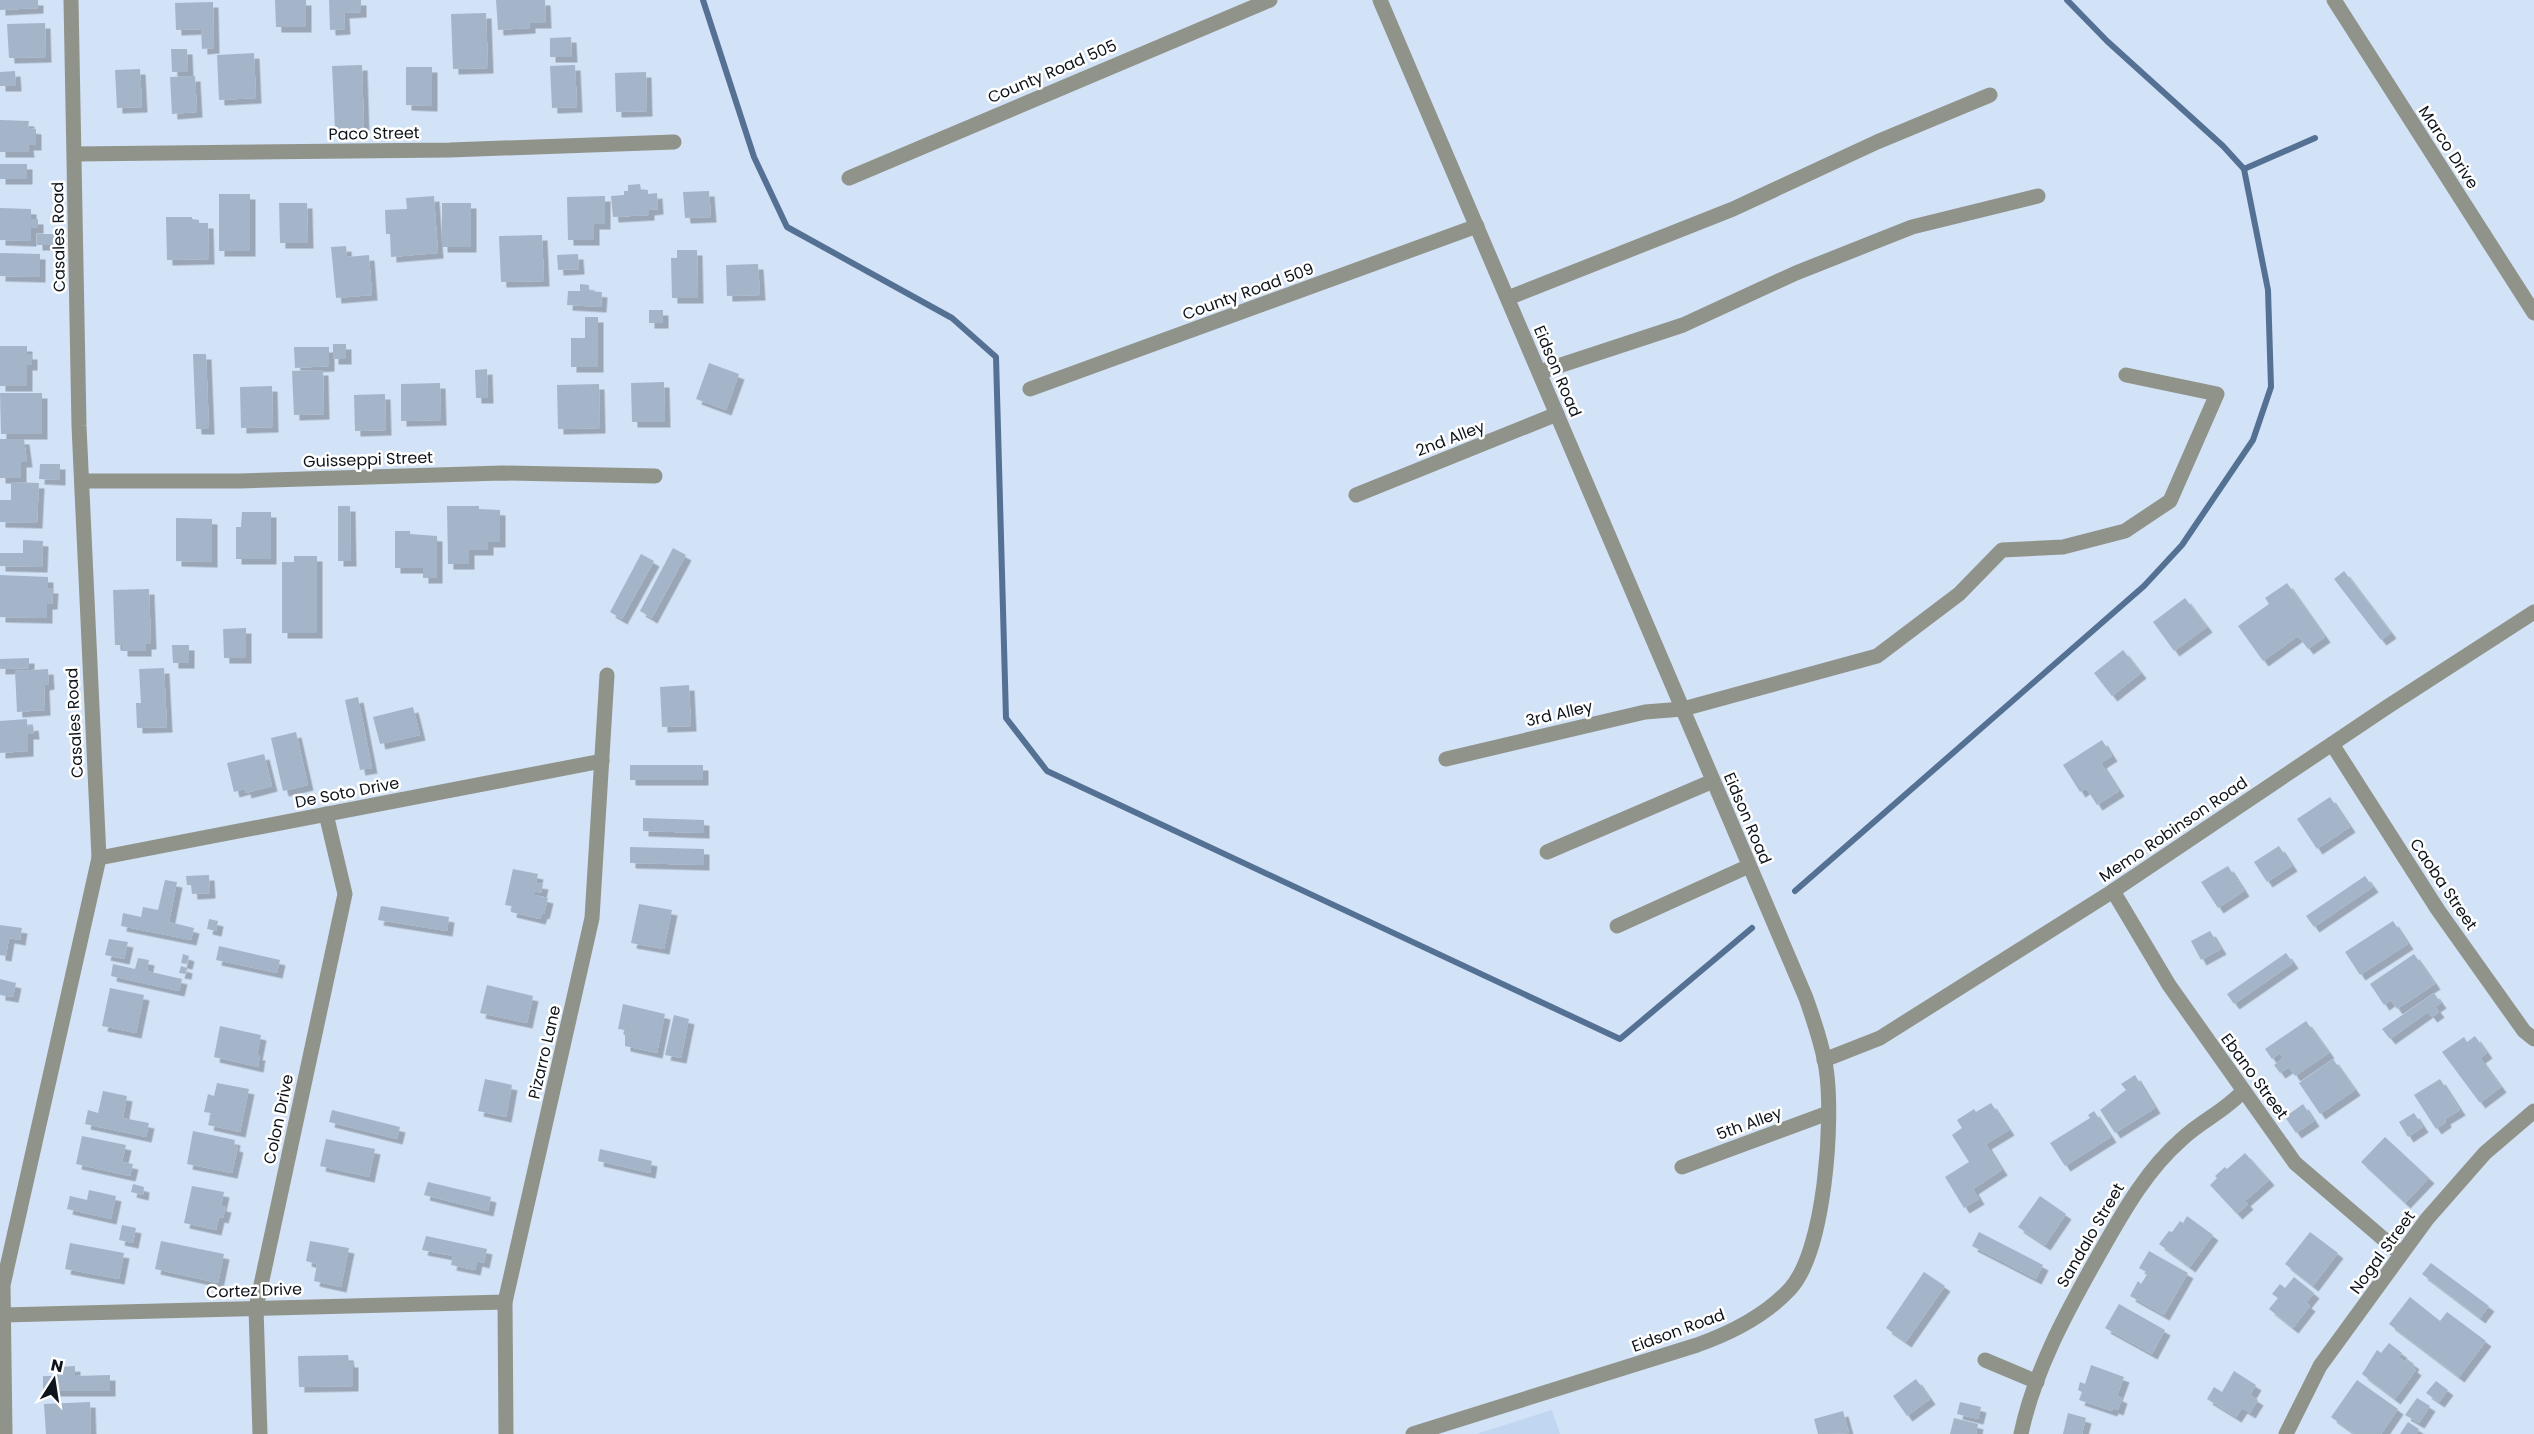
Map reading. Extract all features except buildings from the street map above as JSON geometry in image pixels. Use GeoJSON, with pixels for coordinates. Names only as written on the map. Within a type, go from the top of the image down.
{"type":"FeatureCollection","features":[{"type":"Feature","properties":{"kind":"street","name":"Casales Road"},"geometry":{"type":"LineString","coordinates":[[5,1434],[3,1285],[99,858],[82,482],[71,0]]}},
{"type":"Feature","properties":{"kind":"street","name":"County Road 505"},"geometry":{"type":"LineString","coordinates":[[849,178],[1270,0]]}},
{"type":"Feature","properties":{"kind":"street","name":"Eidson Road"},"geometry":{"type":"LineString","coordinates":[[1380,0],[1806,998],[1824,1060],[1828,1113],[1820,1217],[1811,1253],[1791,1288],[1759,1316],[1697,1346],[1413,1434]]}},
{"type":"Feature","properties":{"kind":"street","name":"Marco Drive"},"geometry":{"type":"LineString","coordinates":[[2334,0],[2534,313]]}},
{"type":"Feature","properties":{"kind":"street"},"geometry":{"type":"LineString","coordinates":[[1508,298],[1734,209],[1877,142],[1990,95]]}},
{"type":"Feature","properties":{"kind":"street","name":"Paco Street"},"geometry":{"type":"LineString","coordinates":[[75,154],[439,150],[674,142]]}},
{"type":"Feature","properties":{"kind":"street"},"geometry":{"type":"LineString","coordinates":[[1540,372],[1683,325],[1796,273],[1912,227],[2038,196]]}},
{"type":"Feature","properties":{"kind":"street","name":"County Road 509"},"geometry":{"type":"LineString","coordinates":[[1030,389],[1478,226]]}},
{"type":"Feature","properties":{"kind":"street","name":"3rd Alley"},"geometry":{"type":"LineString","coordinates":[[1446,759],[1645,712],[1683,709],[1877,656],[1959,594],[2002,550],[2063,547],[2125,531],[2170,501],[2217,394],[2126,375]]}},
{"type":"Feature","properties":{"kind":"street","name":"2nd Alley"},"geometry":{"type":"LineString","coordinates":[[1356,495],[1557,414]]}},
{"type":"Feature","properties":{"kind":"street","name":"Guisseppi Street"},"geometry":{"type":"LineString","coordinates":[[82,482],[240,481],[502,473],[655,476]]}},
{"type":"Feature","properties":{"kind":"street","name":"Memo Robinson Road"},"geometry":{"type":"LineString","coordinates":[[1824,1060],[1880,1038],[2113,891],[2534,612]]}},
{"type":"Feature","properties":{"kind":"street","name":"Pizarro Lane"},"geometry":{"type":"LineString","coordinates":[[506,1434],[505,1302],[592,918],[607,675]]}},
{"type":"Feature","properties":{"kind":"street","name":"Caoba Street"},"geometry":{"type":"LineString","coordinates":[[2332,744],[2438,910],[2524,1031],[2534,1040]]}},
{"type":"Feature","properties":{"kind":"street","name":"De Soto Drive"},"geometry":{"type":"LineString","coordinates":[[99,858],[602,761]]}},
{"type":"Feature","properties":{"kind":"street"},"geometry":{"type":"LineString","coordinates":[[1547,852],[1713,781]]}},
{"type":"Feature","properties":{"kind":"street","name":"Colon Drive"},"geometry":{"type":"LineString","coordinates":[[260,1434],[256,1308],[345,894],[326,814]]}},
{"type":"Feature","properties":{"kind":"street"},"geometry":{"type":"LineString","coordinates":[[1617,926],[1749,866]]}},
{"type":"Feature","properties":{"kind":"street","name":"Ebano Street"},"geometry":{"type":"LineString","coordinates":[[2113,891],[2169,985],[2295,1163],[2401,1254]]}},
{"type":"Feature","properties":{"kind":"street","name":"Sandalo Street"},"geometry":{"type":"LineString","coordinates":[[2020,1434],[2026,1409],[2067,1311],[2133,1195],[2181,1139],[2232,1103],[2243,1091]]}},
{"type":"Feature","properties":{"kind":"street","name":"Nogal Street"},"geometry":{"type":"LineString","coordinates":[[2286,1434],[2320,1366],[2427,1219],[2484,1153],[2534,1111]]}},
{"type":"Feature","properties":{"kind":"street","name":"5th Alley"},"geometry":{"type":"LineString","coordinates":[[1682,1167],[1828,1113]]}},
{"type":"Feature","properties":{"kind":"street","name":"Cortez Drive"},"geometry":{"type":"LineString","coordinates":[[3,1316],[505,1302]]}},
{"type":"Feature","properties":{"kind":"street"},"geometry":{"type":"LineString","coordinates":[[1985,1360],[2037,1382]]}},
{"type":"Feature","properties":{"kind":"shaded area"},"geometry":{"type":"Polygon","coordinates":[[[1552,1410],[1560,1434],[1476,1434],[1552,1410]]]}},
{"type":"Feature","properties":{"kind":"waterway"},"geometry":{"type":"LineString","coordinates":[[703,0],[754,157],[787,227],[952,318],[996,357],[1006,718],[1047,771],[1620,1039],[1752,928]]}},
{"type":"Feature","properties":{"kind":"waterway"},"geometry":{"type":"LineString","coordinates":[[1795,891],[2144,586],[2182,545],[2253,440],[2271,387],[2268,290],[2244,169],[2223,146],[2107,41],[2067,0]]}},
{"type":"Feature","properties":{"kind":"waterway"},"geometry":{"type":"LineString","coordinates":[[2244,169],[2315,138]]}}]}
